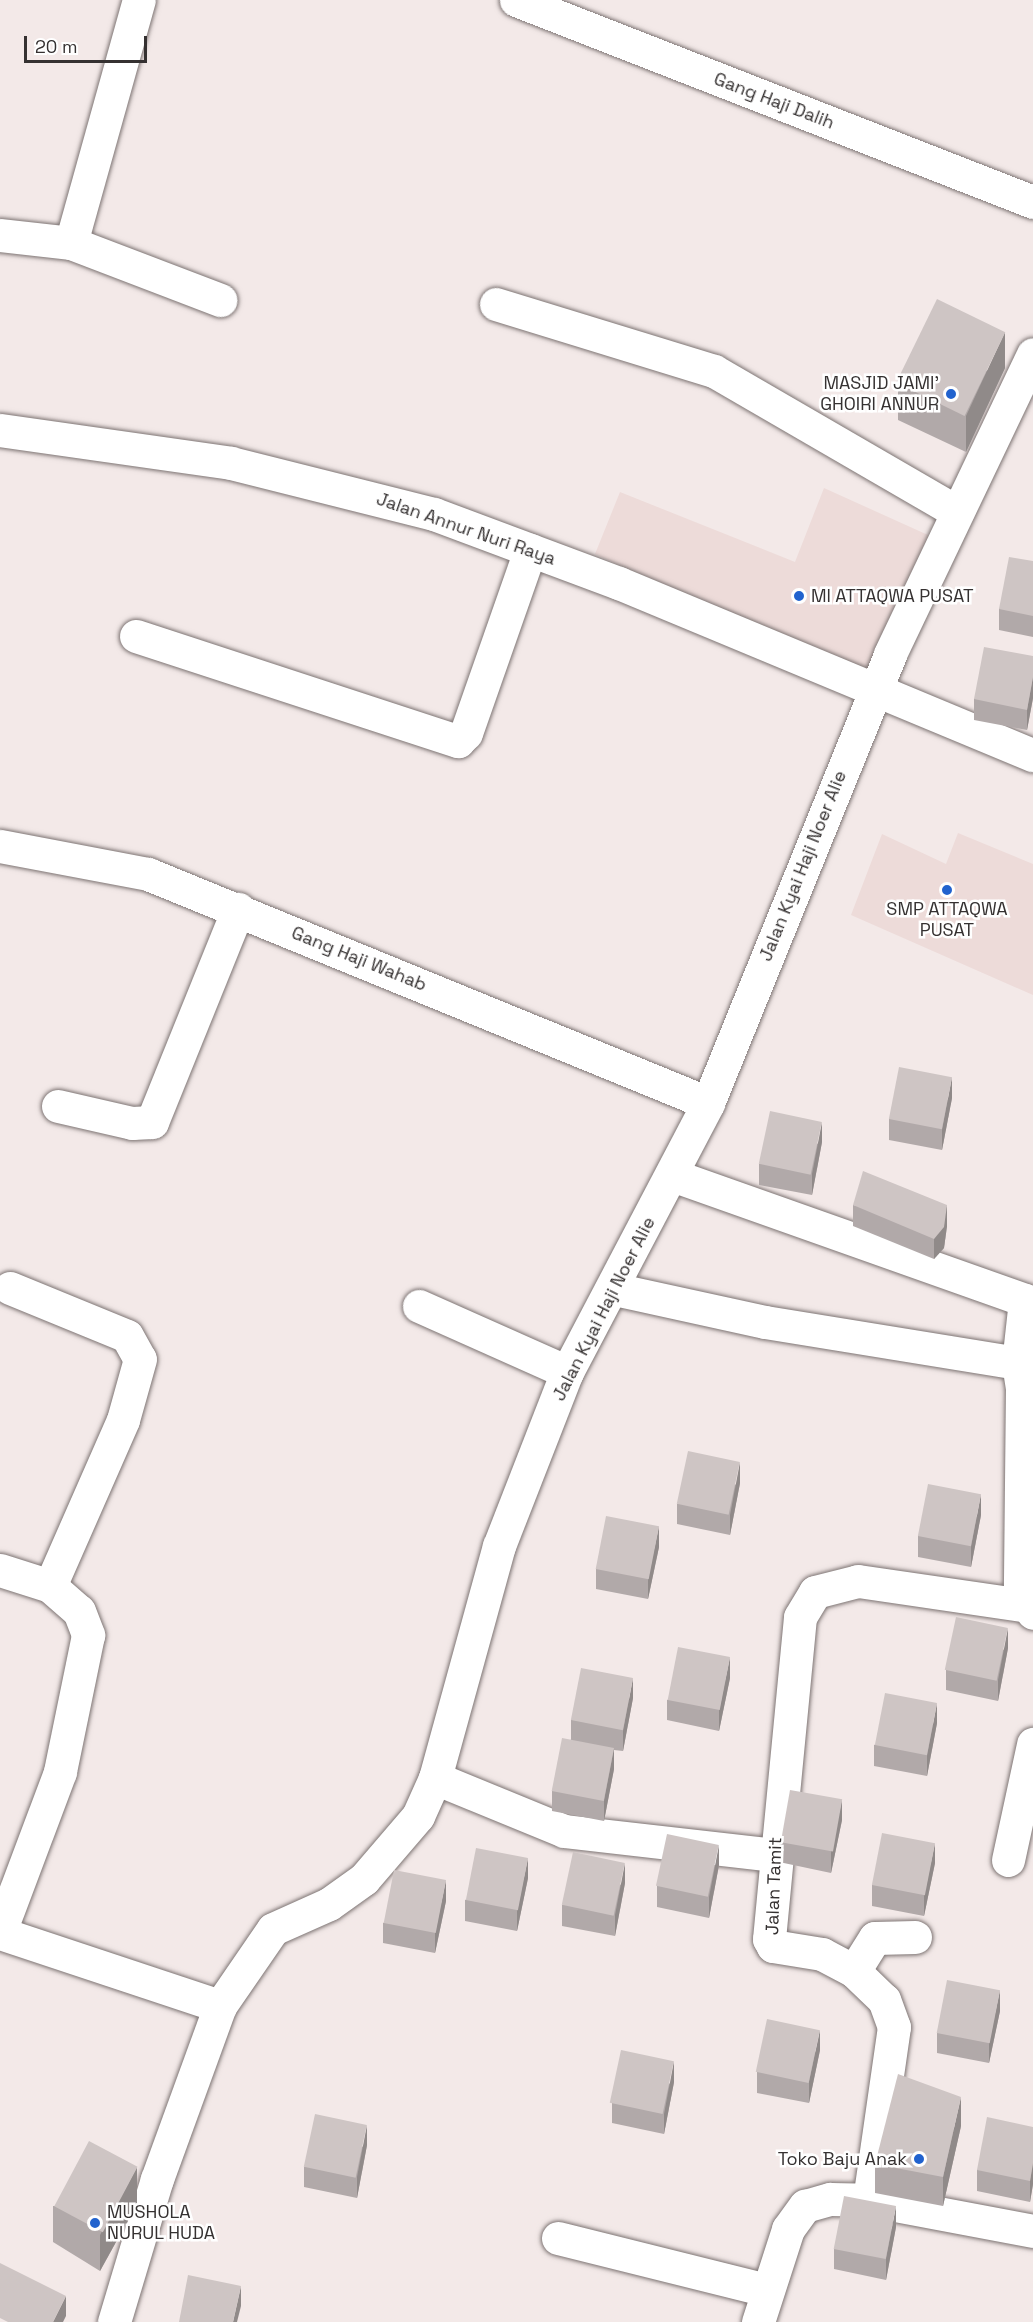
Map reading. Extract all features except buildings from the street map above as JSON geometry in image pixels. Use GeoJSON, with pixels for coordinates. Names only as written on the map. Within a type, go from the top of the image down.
{"type":"FeatureCollection","features":[{"type":"Feature","properties":{"kind":"street"},"geometry":{"type":"LineString","coordinates":[[71,243],[139,0]]}},
{"type":"Feature","properties":{"kind":"street","name":"Gang Haji Dalih"},"geometry":{"type":"LineString","coordinates":[[516,0],[1033,202]]}},
{"type":"Feature","properties":{"kind":"street"},"geometry":{"type":"LineString","coordinates":[[0,235],[71,243],[220,300]]}},
{"type":"Feature","properties":{"kind":"street"},"geometry":{"type":"LineString","coordinates":[[496,304],[714,371],[957,513]]}},
{"type":"Feature","properties":{"kind":"street","name":"Jalan Kyai Haji Noer Alie"},"geometry":{"type":"LineString","coordinates":[[114,2322],[157,2179],[220,2006],[273,1929],[329,1904],[364,1879],[418,1816],[435,1778],[499,1546],[567,1372],[614,1289],[708,1103],[876,692],[957,513],[1033,354]]}},
{"type":"Feature","properties":{"kind":"street","name":"Jalan Annur Nuri Raya"},"geometry":{"type":"LineString","coordinates":[[0,430],[231,464],[347,489],[530,550],[1033,755]]}},
{"type":"Feature","properties":{"kind":"street"},"geometry":{"type":"LineString","coordinates":[[136,636],[458,741],[466,733],[530,550]]}},
{"type":"Feature","properties":{"kind":"street","name":"Gang Haji Wahab"},"geometry":{"type":"LineString","coordinates":[[0,846],[148,874],[708,1103]]}},
{"type":"Feature","properties":{"kind":"street"},"geometry":{"type":"LineString","coordinates":[[58,1106],[132,1123],[152,1122],[238,909]]}},
{"type":"Feature","properties":{"kind":"street"},"geometry":{"type":"LineString","coordinates":[[672,1175],[1029,1301],[1018,1363],[1028,1558],[1028,1609]]}},
{"type":"Feature","properties":{"kind":"street"},"geometry":{"type":"LineString","coordinates":[[10,1288],[127,1336],[137,1346],[140,1359],[123,1420],[50,1586]]}},
{"type":"Feature","properties":{"kind":"street"},"geometry":{"type":"LineString","coordinates":[[614,1289],[765,1322],[1018,1363]]}},
{"type":"Feature","properties":{"kind":"street"},"geometry":{"type":"LineString","coordinates":[[419,1306],[567,1372]]}},
{"type":"Feature","properties":{"kind":"street"},"geometry":{"type":"LineString","coordinates":[[0,1570],[50,1586],[79,1611],[88,1635],[86,1663],[60,1772],[0,1933],[220,2006]]}},
{"type":"Feature","properties":{"kind":"street","name":"Jalan Tamit"},"geometry":{"type":"LineString","coordinates":[[869,2200],[894,2027],[884,2000],[854,1971],[822,1954],[773,1946],[769,1939],[774,1855],[800,1617],[815,1592],[858,1581],[1028,1609]]}},
{"type":"Feature","properties":{"kind":"street"},"geometry":{"type":"LineString","coordinates":[[1008,1860],[1033,1744]]}},
{"type":"Feature","properties":{"kind":"street"},"geometry":{"type":"LineString","coordinates":[[435,1778],[564,1831],[774,1855]]}},
{"type":"Feature","properties":{"kind":"street"},"geometry":{"type":"LineString","coordinates":[[854,1971],[875,1938],[915,1937]]}},
{"type":"Feature","properties":{"kind":"street"},"geometry":{"type":"LineString","coordinates":[[758,2322],[788,2229],[805,2206],[869,2200],[1033,2231]]}},
{"type":"Feature","properties":{"kind":"street"},"geometry":{"type":"LineString","coordinates":[[558,2238],[767,2290]]}},
{"type":"Feature","properties":{"kind":"shaded area","name":"MI ATTAQWA PUSAT"},"geometry":{"type":"Polygon","coordinates":[[[824,488],[939,540],[872,681],[595,554],[620,492],[795,562],[824,488]]]}},
{"type":"Feature","properties":{"kind":"shaded area","name":"SMP ATTAQWA PUSAT"},"geometry":{"type":"Polygon","coordinates":[[[958,833],[1033,864],[1033,995],[851,915],[882,834],[946,864],[958,833]]]}},
{"type":"Feature","properties":{"kind":"place","name":"MASJID JAMI' GHOIRI ANNUR"},"geometry":{"type":"Point","coordinates":[951,394]}},
{"type":"Feature","properties":{"kind":"place","name":"MI ATTAQWA PUSAT"},"geometry":{"type":"Point","coordinates":[799,596]}},
{"type":"Feature","properties":{"kind":"place","name":"SMP ATTAQWA PUSAT"},"geometry":{"type":"Point","coordinates":[947,890]}},
{"type":"Feature","properties":{"kind":"place","name":"Toko Baju Anak"},"geometry":{"type":"Point","coordinates":[919,2159]}},
{"type":"Feature","properties":{"kind":"place","name":"MUSHOLA NURUL HUDA"},"geometry":{"type":"Point","coordinates":[95,2223]}}]}
